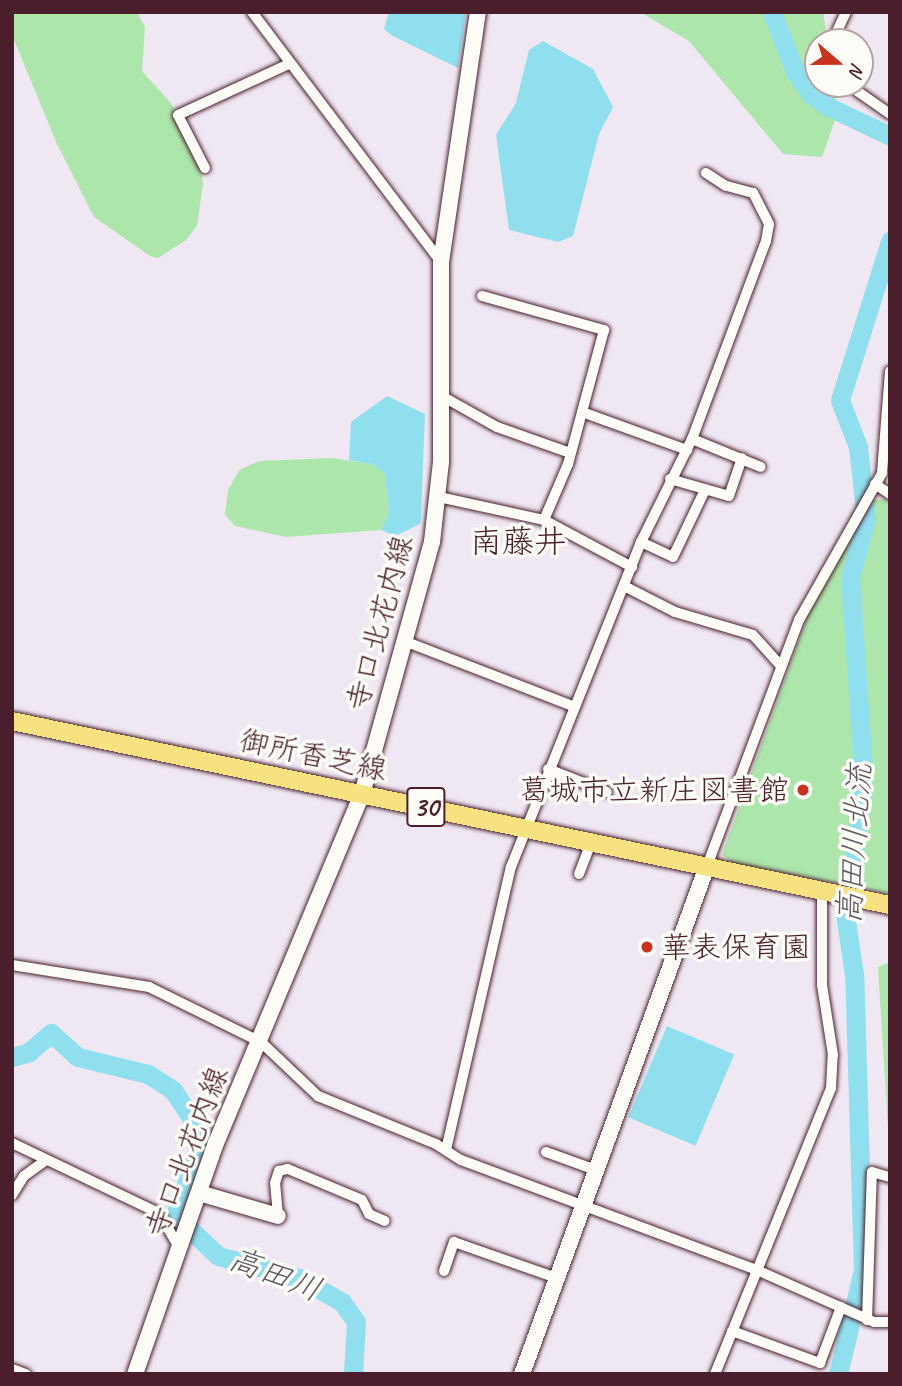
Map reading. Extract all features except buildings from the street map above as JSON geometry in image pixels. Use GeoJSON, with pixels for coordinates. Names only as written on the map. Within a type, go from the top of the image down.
{"type":"FeatureCollection","features":[{"type":"Feature","properties":{"kind":"main road","name":"寺口北花内線"},"geometry":{"type":"LineString","coordinates":[[135,1374],[199,1193],[362,794],[432,542],[439,497],[441,262],[478,12]]}},
{"type":"Feature","properties":{"kind":"main road","name":"御所香芝線"},"geometry":{"type":"LineString","coordinates":[[12,721],[890,905]]}},
{"type":"Feature","properties":{"kind":"main road"},"geometry":{"type":"LineString","coordinates":[[522,1374],[707,866]]}},
{"type":"Feature","properties":{"kind":"main road"},"geometry":{"type":"LineString","coordinates":[[199,1193],[278,1216]]}},
{"type":"Feature","properties":{"kind":"street"},"geometry":{"type":"LineString","coordinates":[[252,12],[441,262]]}},
{"type":"Feature","properties":{"kind":"street"},"geometry":{"type":"LineString","coordinates":[[839,28],[846,12]]}},
{"type":"Feature","properties":{"kind":"street"},"geometry":{"type":"LineString","coordinates":[[205,168],[178,115],[289,64]]}},
{"type":"Feature","properties":{"kind":"street"},"geometry":{"type":"LineString","coordinates":[[867,98],[890,114]]}},
{"type":"Feature","properties":{"kind":"street"},"geometry":{"type":"LineString","coordinates":[[446,1150],[501,899],[548,769],[626,587],[641,542],[692,439],[769,224],[752,193],[726,186],[706,173]]}},
{"type":"Feature","properties":{"kind":"street"},"geometry":{"type":"LineString","coordinates":[[482,296],[604,330],[570,453],[544,520]]}},
{"type":"Feature","properties":{"kind":"street"},"geometry":{"type":"LineString","coordinates":[[707,866],[799,620],[858,510],[882,473],[890,371]]}},
{"type":"Feature","properties":{"kind":"street"},"geometry":{"type":"LineString","coordinates":[[440,396],[497,427],[570,453]]}},
{"type":"Feature","properties":{"kind":"street"},"geometry":{"type":"LineString","coordinates":[[582,412],[687,450]]}},
{"type":"Feature","properties":{"kind":"street"},"geometry":{"type":"LineString","coordinates":[[692,439],[761,467]]}},
{"type":"Feature","properties":{"kind":"street"},"geometry":{"type":"LineString","coordinates":[[670,479],[704,492],[729,496],[742,458]]}},
{"type":"Feature","properties":{"kind":"street"},"geometry":{"type":"LineString","coordinates":[[876,484],[890,494]]}},
{"type":"Feature","properties":{"kind":"street"},"geometry":{"type":"LineString","coordinates":[[641,542],[673,556],[704,492]]}},
{"type":"Feature","properties":{"kind":"street"},"geometry":{"type":"LineString","coordinates":[[439,497],[544,520],[632,567]]}},
{"type":"Feature","properties":{"kind":"street"},"geometry":{"type":"LineString","coordinates":[[626,587],[675,612],[753,635],[781,666]]}},
{"type":"Feature","properties":{"kind":"street"},"geometry":{"type":"LineString","coordinates":[[404,641],[575,707]]}},
{"type":"Feature","properties":{"kind":"street"},"geometry":{"type":"LineString","coordinates":[[548,769],[607,792]]}},
{"type":"Feature","properties":{"kind":"street"},"geometry":{"type":"LineString","coordinates":[[579,874],[591,842]]}},
{"type":"Feature","properties":{"kind":"street"},"geometry":{"type":"LineString","coordinates":[[715,1374],[827,1102],[834,1073],[822,985],[839,894]]}},
{"type":"Feature","properties":{"kind":"street"},"geometry":{"type":"LineString","coordinates":[[12,965],[126,980],[174,998],[261,1042],[285,1060],[310,1092],[446,1150],[461,1160],[759,1271],[890,1332]]}},
{"type":"Feature","properties":{"kind":"street"},"geometry":{"type":"LineString","coordinates":[[12,1143],[159,1213],[182,1242]]}},
{"type":"Feature","properties":{"kind":"street"},"geometry":{"type":"LineString","coordinates":[[546,1152],[596,1170]]}},
{"type":"Feature","properties":{"kind":"street"},"geometry":{"type":"LineString","coordinates":[[12,1195],[23,1176],[46,1160]]}},
{"type":"Feature","properties":{"kind":"street"},"geometry":{"type":"LineString","coordinates":[[278,1216],[275,1183],[279,1171],[288,1168],[362,1200],[369,1214],[385,1221]]}},
{"type":"Feature","properties":{"kind":"street"},"geometry":{"type":"LineString","coordinates":[[868,1320],[872,1172],[890,1177]]}},
{"type":"Feature","properties":{"kind":"street"},"geometry":{"type":"LineString","coordinates":[[444,1271],[454,1242],[557,1278]]}},
{"type":"Feature","properties":{"kind":"street"},"geometry":{"type":"LineString","coordinates":[[732,1331],[820,1363],[841,1307]]}},
{"type":"Feature","properties":{"kind":"street"},"geometry":{"type":"LineString","coordinates":[[868,1320],[890,1322]]}},
{"type":"Feature","properties":{"kind":"green space"},"geometry":{"type":"Polygon","coordinates":[[[12,12],[137,12],[145,27],[142,71],[170,102],[198,149],[203,184],[197,226],[186,240],[158,258],[150,256],[94,217],[57,144],[12,35],[12,12]]]}},
{"type":"Feature","properties":{"kind":"green space"},"geometry":{"type":"Polygon","coordinates":[[[640,12],[823,12],[826,28],[804,28],[804,98],[836,98],[838,112],[822,157],[783,154],[689,41],[640,12]]]}},
{"type":"Feature","properties":{"kind":"green space"},"geometry":{"type":"Polygon","coordinates":[[[332,458],[372,464],[385,474],[389,514],[381,530],[286,537],[235,526],[225,515],[228,491],[239,470],[259,461],[332,458]]]}},
{"type":"Feature","properties":{"kind":"green space"},"geometry":{"type":"Polygon","coordinates":[[[890,499],[890,894],[734,863],[722,855],[809,613],[872,500],[890,499]]]}},
{"type":"Feature","properties":{"kind":"green space"},"geometry":{"type":"Polygon","coordinates":[[[890,962],[890,1161],[878,967],[890,962]]]}},
{"type":"Feature","properties":{"kind":"water"},"geometry":{"type":"Polygon","coordinates":[[[389,12],[466,12],[458,68],[391,35],[384,29],[389,12]]]}},
{"type":"Feature","properties":{"kind":"water"},"geometry":{"type":"Polygon","coordinates":[[[543,41],[593,69],[613,107],[599,134],[573,236],[558,242],[509,230],[496,135],[516,103],[529,50],[543,41]]]}},
{"type":"Feature","properties":{"kind":"water"},"geometry":{"type":"Polygon","coordinates":[[[387,396],[425,414],[420,524],[395,536],[381,530],[389,514],[385,474],[372,464],[349,460],[351,422],[387,396]]]}},
{"type":"Feature","properties":{"kind":"water"},"geometry":{"type":"Polygon","coordinates":[[[667,1026],[734,1055],[696,1146],[628,1117],[667,1026]]]}},
{"type":"Feature","properties":{"kind":"waterway","name":"高田川北流"},"geometry":{"type":"LineString","coordinates":[[772,12],[795,72],[810,93],[825,105],[890,136]]}},
{"type":"Feature","properties":{"kind":"waterway","name":"高田川北流"},"geometry":{"type":"LineString","coordinates":[[838,1374],[863,1270],[854,975],[845,913],[864,782],[850,578],[866,519],[858,447],[840,400],[890,241]]}},
{"type":"Feature","properties":{"kind":"waterway","name":"高田川"},"geometry":{"type":"LineString","coordinates":[[12,1057],[29,1052],[51,1033],[78,1057],[148,1074],[173,1090],[203,1136],[175,1215],[218,1256],[299,1278],[342,1302],[356,1322],[353,1374]]}},
{"type":"Feature","properties":{"kind":"place","name":"葛城市立新庄図書館"},"geometry":{"type":"Point","coordinates":[803,790]}},
{"type":"Feature","properties":{"kind":"place","name":"華表保育園"},"geometry":{"type":"Point","coordinates":[647,947]}},
{"type":"Feature","properties":{"kind":"district","name":"南藤井"},"geometry":{"type":"Point","coordinates":[518,542]}}]}
